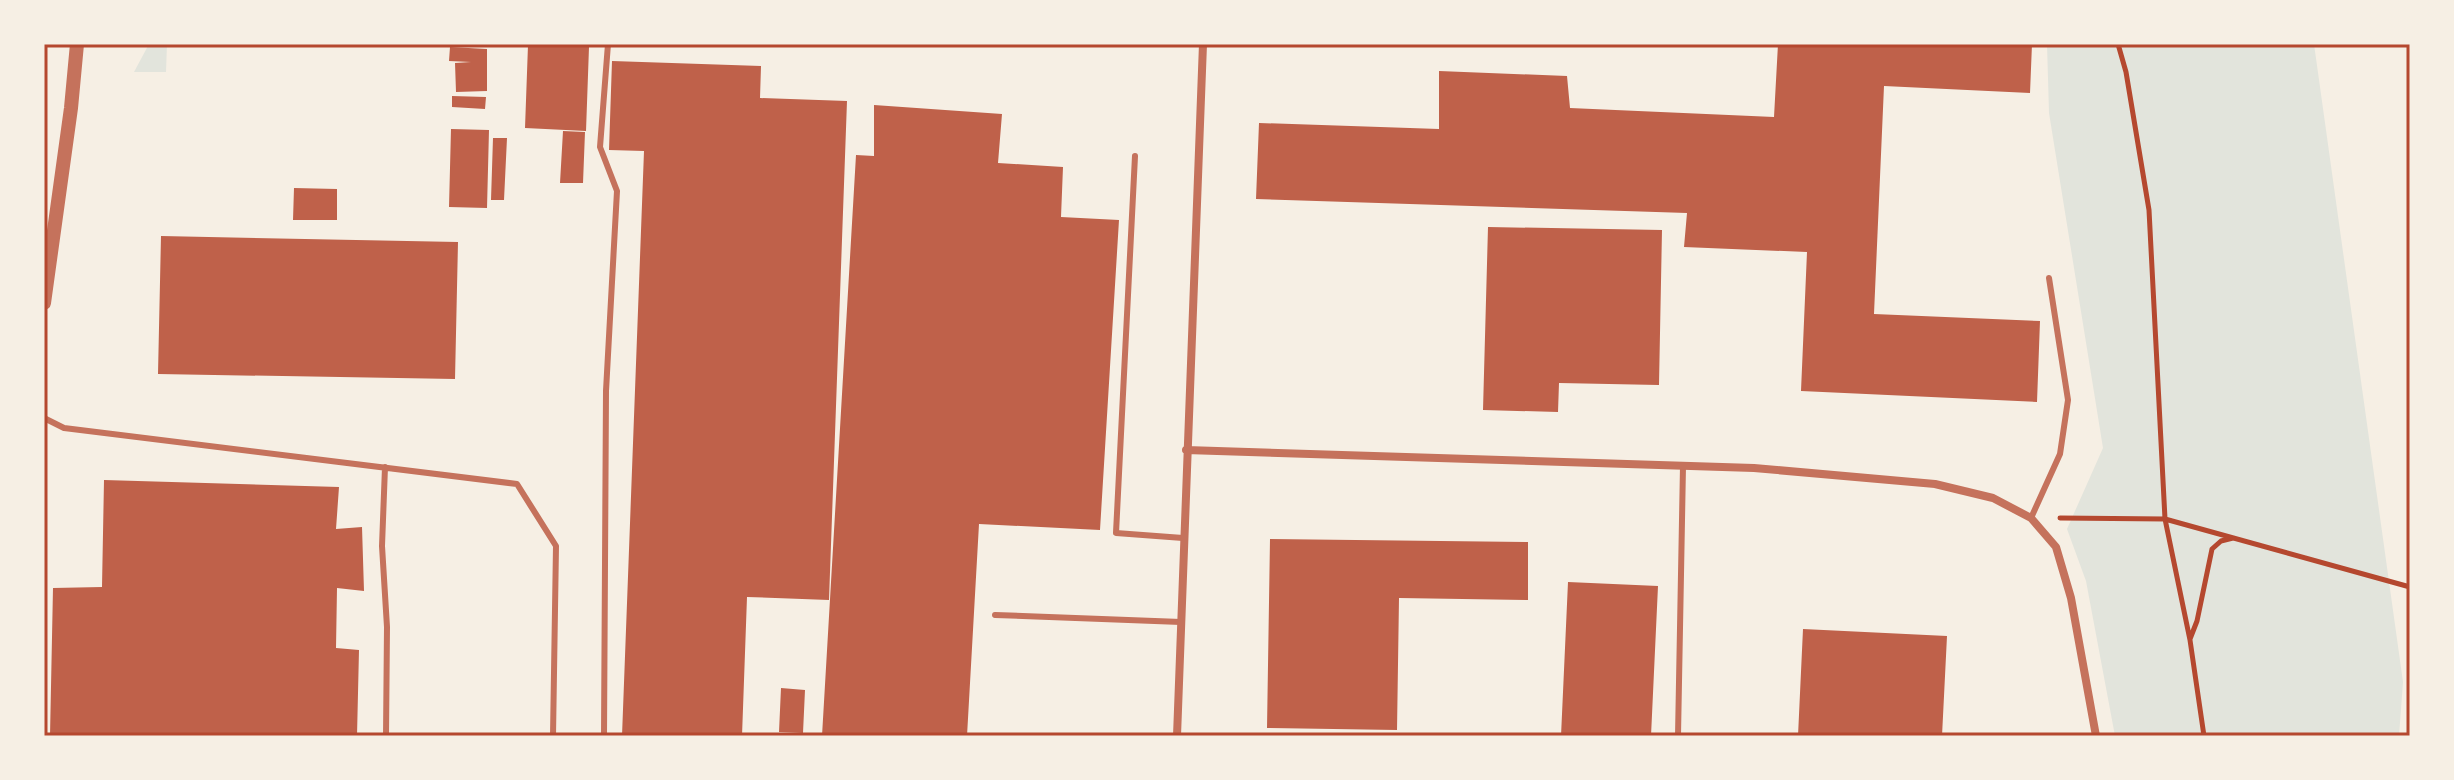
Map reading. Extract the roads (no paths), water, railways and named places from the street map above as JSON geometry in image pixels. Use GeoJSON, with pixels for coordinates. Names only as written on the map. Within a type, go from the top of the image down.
{"type":"FeatureCollection","features":[{"type":"Feature","properties":{"kind":"street"},"geometry":{"type":"LineString","coordinates":[[44,303],[77,44]]}},
{"type":"Feature","properties":{"kind":"street"},"geometry":{"type":"LineString","coordinates":[[1177,736],[1203,44]]}},
{"type":"Feature","properties":{"kind":"street"},"geometry":{"type":"LineString","coordinates":[[1186,450],[1754,468],[1935,484],[1993,498],[2031,518],[2056,547],[2071,598],[2096,736]]}},
{"type":"Feature","properties":{"kind":"lane"},"geometry":{"type":"LineString","coordinates":[[604,736],[606,391],[617,191],[600,147],[608,44]]}},
{"type":"Feature","properties":{"kind":"lane"},"geometry":{"type":"LineString","coordinates":[[1135,156],[1116,533],[1183,538]]}},
{"type":"Feature","properties":{"kind":"lane"},"geometry":{"type":"LineString","coordinates":[[2031,518],[2060,454],[2068,400],[2049,278]]}},
{"type":"Feature","properties":{"kind":"lane"},"geometry":{"type":"LineString","coordinates":[[44,418],[64,428],[517,484],[556,546],[553,736]]}},
{"type":"Feature","properties":{"kind":"lane"},"geometry":{"type":"LineString","coordinates":[[1678,736],[1683,466]]}},
{"type":"Feature","properties":{"kind":"lane"},"geometry":{"type":"LineString","coordinates":[[385,467],[382,546],[387,627],[386,736]]}},
{"type":"Feature","properties":{"kind":"lane"},"geometry":{"type":"LineString","coordinates":[[995,615],[1181,622]]}}]}
